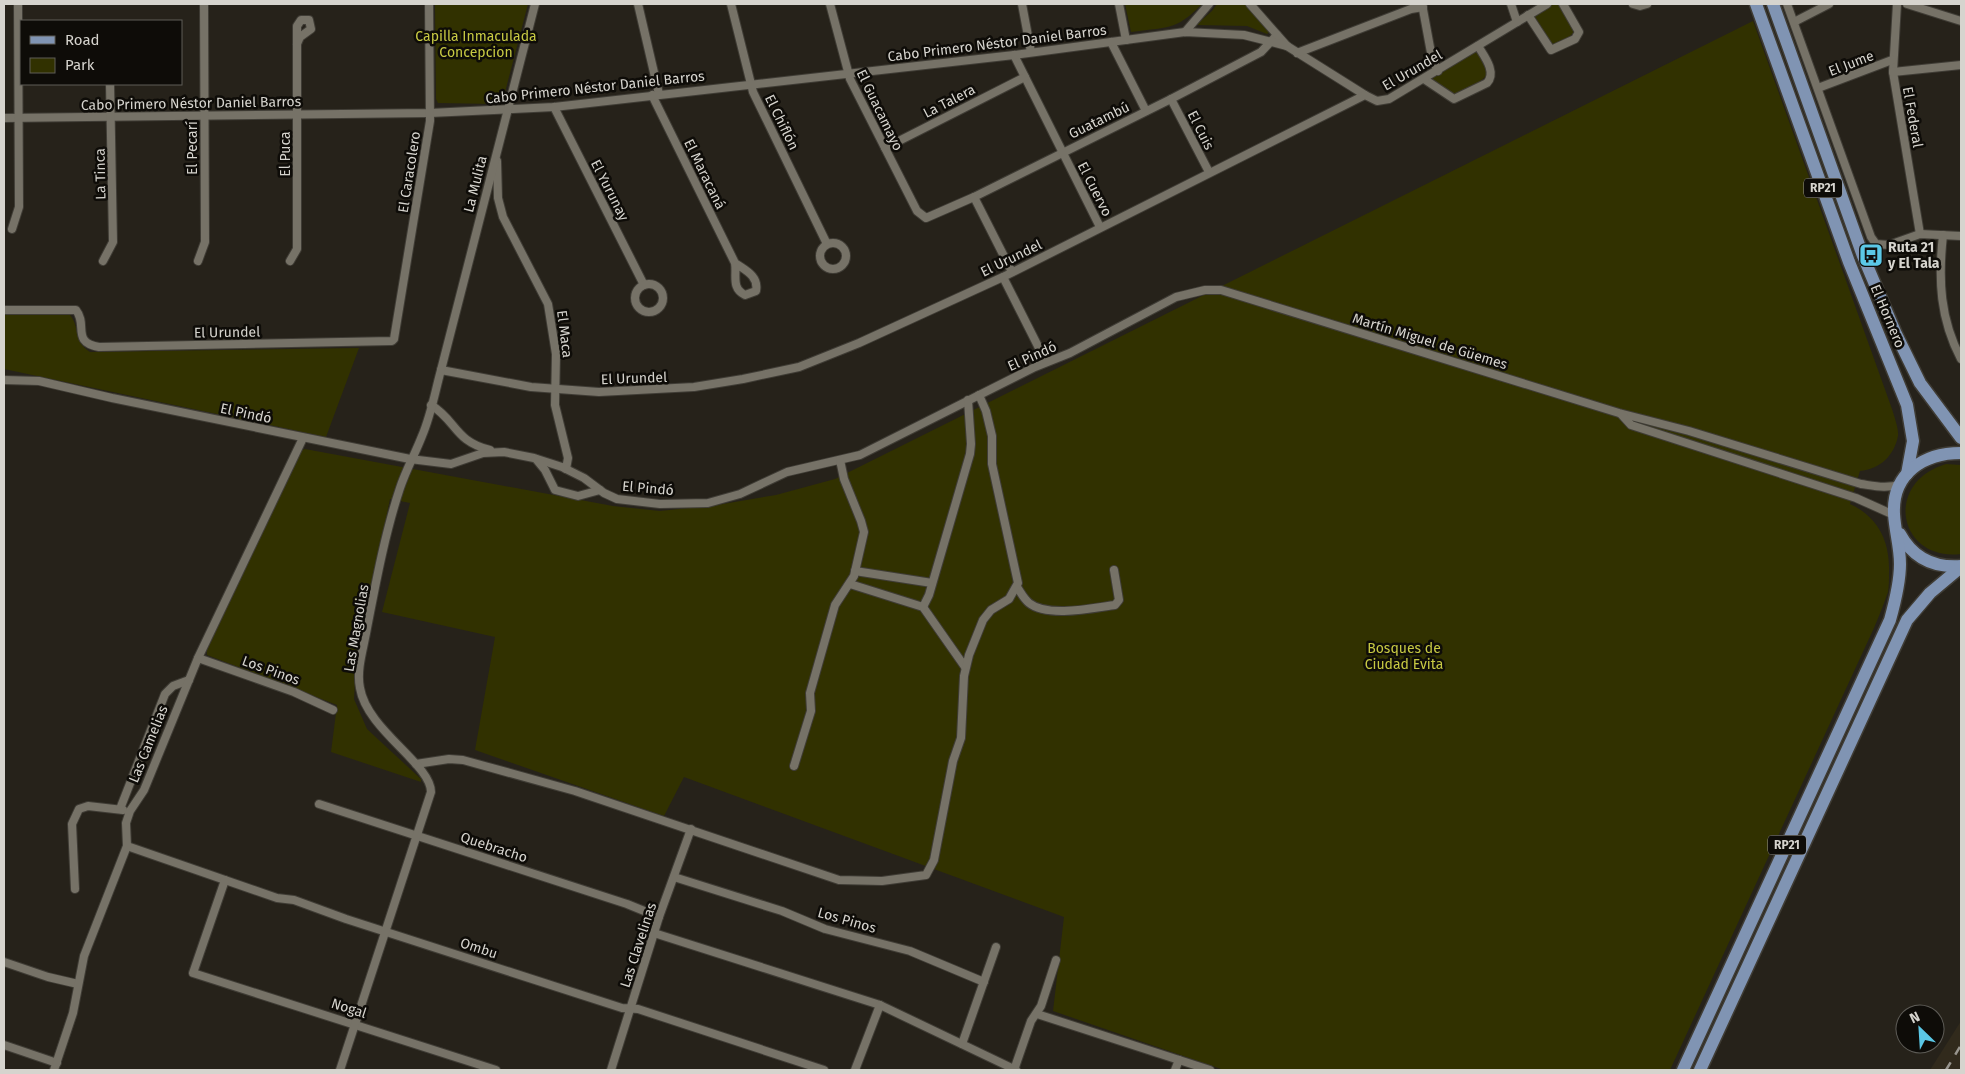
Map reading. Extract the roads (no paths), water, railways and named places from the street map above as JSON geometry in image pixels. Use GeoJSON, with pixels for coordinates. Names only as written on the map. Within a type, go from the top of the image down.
{"type":"FeatureCollection","features":[{"type":"Feature","properties":{"kind":"main road","name":"El Hornero"},"geometry":{"type":"LineString","coordinates":[[1756,4],[1860,290],[1907,405],[1913,441],[1904,479]]}},
{"type":"Feature","properties":{"kind":"main road","name":"El Hornero"},"geometry":{"type":"LineString","coordinates":[[1773,4],[1863,256],[1896,334],[1920,383],[1961,438]]}},
{"type":"Feature","properties":{"kind":"main road"},"geometry":{"type":"LineString","coordinates":[[1904,479],[1928,458],[1944,453],[1961,454]]}},
{"type":"Feature","properties":{"kind":"main road","name":"RP21"},"geometry":{"type":"LineString","coordinates":[[1683,1070],[1890,620],[1899,580],[1897,530],[1894,515],[1895,499],[1904,479]]}},
{"type":"Feature","properties":{"kind":"main road","name":"RP21"},"geometry":{"type":"LineString","coordinates":[[1897,530],[1906,545],[1917,556],[1934,565],[1961,567]]}},
{"type":"Feature","properties":{"kind":"main road","name":"RP21"},"geometry":{"type":"LineString","coordinates":[[1700,1070],[1908,620],[1930,593],[1961,567]]}},
{"type":"Feature","properties":{"kind":"street"},"geometry":{"type":"LineString","coordinates":[[12,229],[19,207],[18,4]]}},
{"type":"Feature","properties":{"kind":"street","name":"El Pecarí"},"geometry":{"type":"LineString","coordinates":[[198,261],[205,242],[204,4]]}},
{"type":"Feature","properties":{"kind":"street","name":"El Caracolero"},"geometry":{"type":"LineString","coordinates":[[392,342],[430,113],[429,4]]}},
{"type":"Feature","properties":{"kind":"street","name":"La Mulita"},"geometry":{"type":"LineString","coordinates":[[441,370],[506,110],[535,4]]}},
{"type":"Feature","properties":{"kind":"street","name":"El Maracaná"},"geometry":{"type":"LineString","coordinates":[[638,4],[656,95],[734,263]]}},
{"type":"Feature","properties":{"kind":"street","name":"El Chiflón"},"geometry":{"type":"LineString","coordinates":[[731,4],[750,84],[827,244]]}},
{"type":"Feature","properties":{"kind":"street","name":"El Guacamayo"},"geometry":{"type":"LineString","coordinates":[[830,4],[847,72],[917,211],[926,218]]}},
{"type":"Feature","properties":{"kind":"street"},"geometry":{"type":"LineString","coordinates":[[1022,4],[1032,52]]}},
{"type":"Feature","properties":{"kind":"street"},"geometry":{"type":"LineString","coordinates":[[1119,4],[1126,40]]}},
{"type":"Feature","properties":{"kind":"street"},"geometry":{"type":"LineString","coordinates":[[1184,32],[1209,4]]}},
{"type":"Feature","properties":{"kind":"street"},"geometry":{"type":"LineString","coordinates":[[1250,4],[1274,38],[1365,96]]}},
{"type":"Feature","properties":{"kind":"street"},"geometry":{"type":"LineString","coordinates":[[1511,4],[1517,22]]}},
{"type":"Feature","properties":{"kind":"street","name":"El Urundel"},"geometry":{"type":"LineString","coordinates":[[441,370],[463,376],[557,390],[599,392],[694,387],[777,372],[798,366],[858,343],[1012,272],[1209,172],[1365,96],[1378,101],[1384,101],[1438,71],[1547,4]]}},
{"type":"Feature","properties":{"kind":"street"},"geometry":{"type":"LineString","coordinates":[[1528,15],[1552,50],[1575,39],[1579,32],[1563,4]]}},
{"type":"Feature","properties":{"kind":"street"},"geometry":{"type":"LineString","coordinates":[[1633,4],[1640,6],[1647,4]]}},
{"type":"Feature","properties":{"kind":"street"},"geometry":{"type":"LineString","coordinates":[[1794,22],[1829,4]]}},
{"type":"Feature","properties":{"kind":"street","name":"El Federal"},"geometry":{"type":"LineString","coordinates":[[1897,4],[1892,60],[1893,72],[1920,234]]}},
{"type":"Feature","properties":{"kind":"street"},"geometry":{"type":"LineString","coordinates":[[1907,4],[1961,21]]}},
{"type":"Feature","properties":{"kind":"street"},"geometry":{"type":"LineString","coordinates":[[1298,53],[1422,5],[1432,58],[1438,71]]}},
{"type":"Feature","properties":{"kind":"street"},"geometry":{"type":"LineString","coordinates":[[1791,5],[1794,22],[1871,237],[1876,244],[1882,246],[1920,234],[1961,236]]}},
{"type":"Feature","properties":{"kind":"street","name":"Cabo Primero Néstor Daniel Barros"},"geometry":{"type":"LineString","coordinates":[[4,118],[430,113],[554,107],[847,72],[1014,55],[1184,32],[1225,32],[1274,38]]}},
{"type":"Feature","properties":{"kind":"street","name":"Guatambú"},"geometry":{"type":"LineString","coordinates":[[926,218],[974,197],[1261,52],[1274,38]]}},
{"type":"Feature","properties":{"kind":"street"},"geometry":{"type":"LineString","coordinates":[[1111,42],[1146,111]]}},
{"type":"Feature","properties":{"kind":"street","name":"El Puca"},"geometry":{"type":"LineString","coordinates":[[290,261],[297,249],[297,44]]}},
{"type":"Feature","properties":{"kind":"street"},"geometry":{"type":"LineString","coordinates":[[1424,79],[1454,99],[1487,83],[1491,79],[1491,71],[1478,46]]}},
{"type":"Feature","properties":{"kind":"street","name":"El Cuervo"},"geometry":{"type":"LineString","coordinates":[[1014,55],[1100,228]]}},
{"type":"Feature","properties":{"kind":"street","name":"El Jume"},"geometry":{"type":"LineString","coordinates":[[1818,88],[1892,60]]}},
{"type":"Feature","properties":{"kind":"street","name":"El Jume"},"geometry":{"type":"LineString","coordinates":[[1893,72],[1961,65]]}},
{"type":"Feature","properties":{"kind":"street","name":"La Talera"},"geometry":{"type":"LineString","coordinates":[[884,148],[1025,77]]}},
{"type":"Feature","properties":{"kind":"street","name":"La Tinca"},"geometry":{"type":"LineString","coordinates":[[103,261],[113,242],[110,85]]}},
{"type":"Feature","properties":{"kind":"street","name":"El Cuis"},"geometry":{"type":"LineString","coordinates":[[1171,98],[1209,172]]}},
{"type":"Feature","properties":{"kind":"street","name":"El Yurunay"},"geometry":{"type":"LineString","coordinates":[[554,107],[644,285]]}},
{"type":"Feature","properties":{"kind":"street","name":"El Maca"},"geometry":{"type":"LineString","coordinates":[[496,151],[498,198],[503,217],[548,304],[556,354],[557,390],[555,405],[568,458],[566,469]]}},
{"type":"Feature","properties":{"kind":"street"},"geometry":{"type":"LineString","coordinates":[[974,197],[1012,272]]}},
{"type":"Feature","properties":{"kind":"street"},"geometry":{"type":"LineString","coordinates":[[1943,235],[1940,294],[1945,321],[1961,359]]}},
{"type":"Feature","properties":{"kind":"street"},"geometry":{"type":"LineString","coordinates":[[1003,276],[1046,362]]}},
{"type":"Feature","properties":{"kind":"street","name":"El Pindó"},"geometry":{"type":"LineString","coordinates":[[4,380],[40,380],[112,398],[410,459],[451,464],[494,451],[534,458],[566,469],[584,478],[610,497],[649,504],[708,503],[740,494],[788,472],[840,460],[875,449],[968,400],[1046,362],[1070,353],[1176,297],[1205,290],[1234,293]]}},
{"type":"Feature","properties":{"kind":"street","name":"Martín Miguel de Güemes"},"geometry":{"type":"LineString","coordinates":[[1234,293],[1619,413],[1689,431],[1861,484],[1880,487],[1904,479]]}},
{"type":"Feature","properties":{"kind":"street","name":"El Urundel"},"geometry":{"type":"LineString","coordinates":[[4,310],[76,310],[80,316],[81,334],[84,340],[93,346],[392,342]]}},
{"type":"Feature","properties":{"kind":"street","name":"Las Magnolias"},"geometry":{"type":"LineString","coordinates":[[340,1070],[418,835],[431,786],[426,774],[384,732],[371,716],[364,701],[359,681],[373,595],[392,515],[410,459],[422,437],[441,370]]}},
{"type":"Feature","properties":{"kind":"street"},"geometry":{"type":"LineString","coordinates":[[416,764],[450,759],[463,760],[575,791],[839,880],[882,881],[926,875],[934,860],[953,761],[961,738],[965,667],[983,620],[991,610],[1009,599],[1017,588],[1017,572],[992,464],[992,436],[986,411],[979,395]]}},
{"type":"Feature","properties":{"kind":"street"},"geometry":{"type":"LineString","coordinates":[[923,606],[932,583],[970,454],[968,400]]}},
{"type":"Feature","properties":{"kind":"street"},"geometry":{"type":"LineString","coordinates":[[431,405],[439,410],[464,438],[478,447],[494,451]]}},
{"type":"Feature","properties":{"kind":"street","name":"Martín Miguel de Güemes"},"geometry":{"type":"LineString","coordinates":[[1619,413],[1631,425],[1856,498],[1894,515]]}},
{"type":"Feature","properties":{"kind":"street","name":"Las Camelias"},"geometry":{"type":"LineString","coordinates":[[55,1067],[73,1013],[84,956],[127,846],[126,823],[130,811],[144,790],[198,658],[303,438]]}},
{"type":"Feature","properties":{"kind":"street"},"geometry":{"type":"LineString","coordinates":[[534,458],[545,470],[555,490],[578,496],[600,490]]}},
{"type":"Feature","properties":{"kind":"street"},"geometry":{"type":"LineString","coordinates":[[794,766],[811,711],[810,693],[835,605],[850,584],[855,571],[863,526],[844,479],[840,460]]}},
{"type":"Feature","properties":{"kind":"street"},"geometry":{"type":"LineString","coordinates":[[1017,588],[1031,605],[1048,610],[1059,611],[1115,605],[1119,600],[1114,570]]}},
{"type":"Feature","properties":{"kind":"street"},"geometry":{"type":"LineString","coordinates":[[855,571],[932,583]]}},
{"type":"Feature","properties":{"kind":"street"},"geometry":{"type":"LineString","coordinates":[[850,584],[923,606],[965,667]]}},
{"type":"Feature","properties":{"kind":"street","name":"Los Pinos"},"geometry":{"type":"LineString","coordinates":[[198,658],[294,692],[333,710]]}},
{"type":"Feature","properties":{"kind":"street"},"geometry":{"type":"LineString","coordinates":[[120,809],[165,694],[173,686],[189,680]]}},
{"type":"Feature","properties":{"kind":"street","name":"Quebracho"},"geometry":{"type":"LineString","coordinates":[[319,804],[627,904],[659,917]]}},
{"type":"Feature","properties":{"kind":"street"},"geometry":{"type":"LineString","coordinates":[[75,889],[72,824],[79,809],[88,806],[130,811]]}},
{"type":"Feature","properties":{"kind":"street","name":"Las Clavelinas"},"geometry":{"type":"LineString","coordinates":[[611,1070],[659,917],[691,829]]}},
{"type":"Feature","properties":{"kind":"street","name":"Ombu"},"geometry":{"type":"LineString","coordinates":[[127,846],[277,898],[300,902],[622,1008],[631,1008],[824,1070]]}},
{"type":"Feature","properties":{"kind":"street","name":"Los Pinos"},"geometry":{"type":"LineString","coordinates":[[674,877],[782,911],[825,929],[910,951],[984,982]]}},
{"type":"Feature","properties":{"kind":"street","name":"Nogal"},"geometry":{"type":"LineString","coordinates":[[225,880],[193,973],[496,1070]]}},
{"type":"Feature","properties":{"kind":"street"},"geometry":{"type":"LineString","coordinates":[[654,933],[880,1005],[1014,1070],[1029,1026],[1037,1014],[1056,960]]}},
{"type":"Feature","properties":{"kind":"street"},"geometry":{"type":"LineString","coordinates":[[962,1044],[996,947]]}},
{"type":"Feature","properties":{"kind":"street"},"geometry":{"type":"LineString","coordinates":[[4,962],[48,977],[78,984]]}},
{"type":"Feature","properties":{"kind":"street"},"geometry":{"type":"LineString","coordinates":[[855,1070],[880,1005]]}},
{"type":"Feature","properties":{"kind":"street"},"geometry":{"type":"LineString","coordinates":[[1037,1014],[1210,1070]]}},
{"type":"Feature","properties":{"kind":"street"},"geometry":{"type":"LineString","coordinates":[[4,1045],[55,1067]]}},
{"type":"Feature","properties":{"kind":"street"},"geometry":{"type":"LineString","coordinates":[[1175,1070],[1179,1060]]}},
{"type":"Feature","properties":{"kind":"railway"},"geometry":{"type":"LineString","coordinates":[[1946,1070],[1961,1045]]}},
{"type":"Feature","properties":{"kind":"place","name":"Ruta 21 y El Tala"},"geometry":{"type":"Point","coordinates":[1871,255]}},
{"type":"Feature","properties":{"kind":"park label","name":"Capilla Inmaculada Concepcion"},"geometry":{"type":"Point","coordinates":[476,44]}},
{"type":"Feature","properties":{"kind":"park label","name":"Bosques de Ciudad Evita"},"geometry":{"type":"Point","coordinates":[1404,656]}}]}
